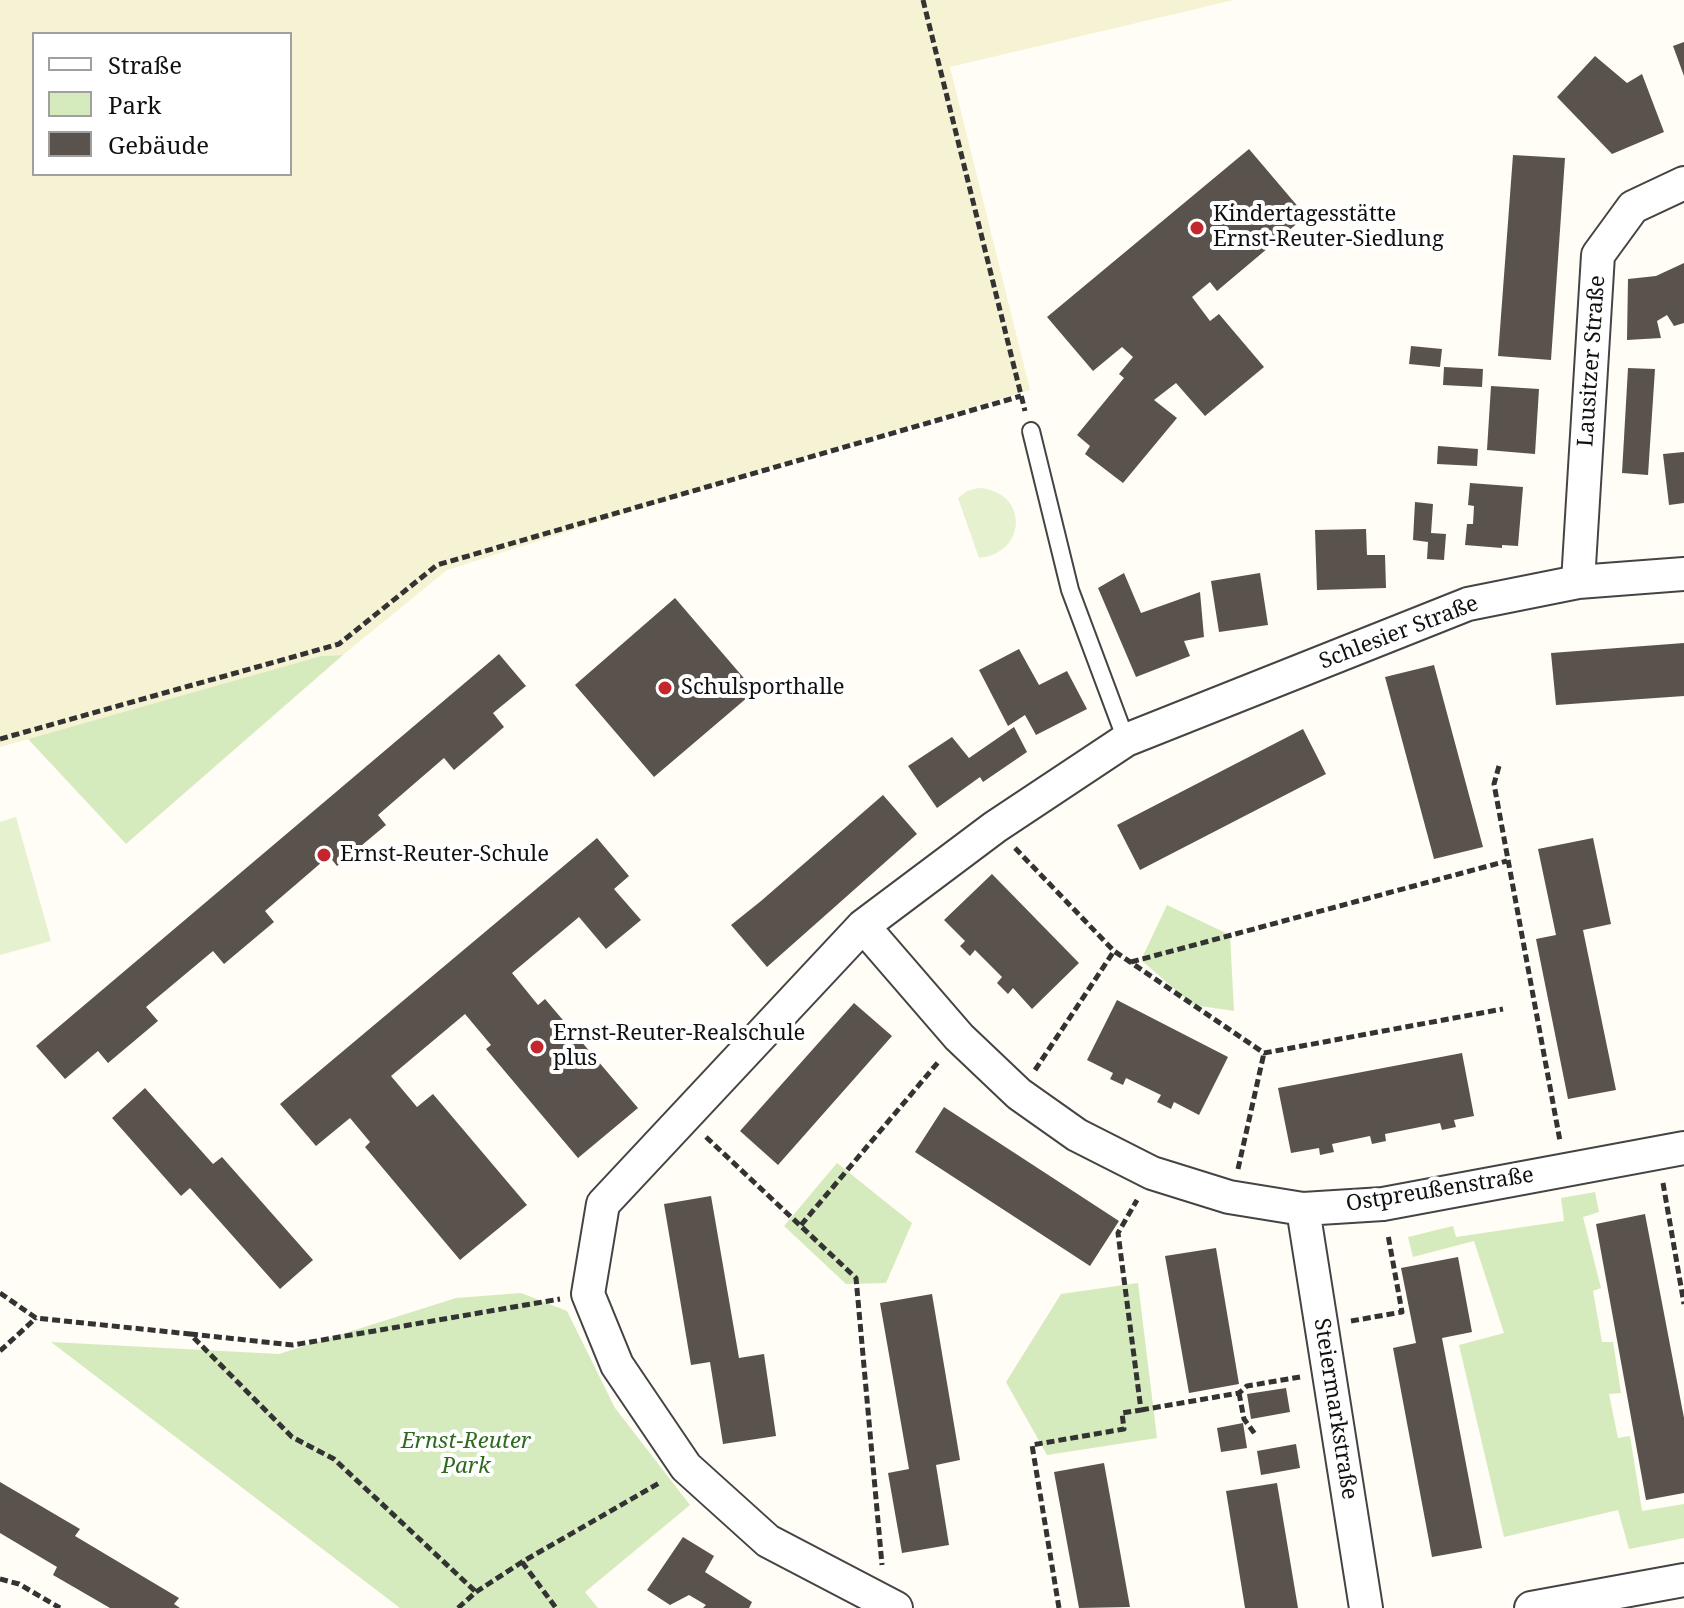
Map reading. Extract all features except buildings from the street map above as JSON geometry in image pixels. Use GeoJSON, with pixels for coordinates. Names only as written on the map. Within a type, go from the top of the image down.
{"type":"FeatureCollection","features":[{"type":"Feature","properties":{"kind":"street","name":"Lausitzer Straße"},"geometry":{"type":"LineString","coordinates":[[1578,582],[1598,255],[1633,207],[1684,183]]}},
{"type":"Feature","properties":{"kind":"street","name":"Schlesier Straße"},"geometry":{"type":"LineString","coordinates":[[588,1294],[603,1204],[863,926],[995,827],[1126,740],[1468,604],[1578,582],[1684,574]]}},
{"type":"Feature","properties":{"kind":"street","name":"Ostpreußenstraße"},"geometry":{"type":"LineString","coordinates":[[863,926],[959,1037],[1019,1094],[1077,1135],[1152,1173],[1232,1198],[1303,1209],[1383,1204],[1671,1150]]}},
{"type":"Feature","properties":{"kind":"street","name":"Steiermarkstraße"},"geometry":{"type":"LineString","coordinates":[[1303,1209],[1366,1608]]}},
{"type":"Feature","properties":{"kind":"street"},"geometry":{"type":"LineString","coordinates":[[588,1294],[617,1365],[686,1467],[768,1541],[882,1601]]}},
{"type":"Feature","properties":{"kind":"street"},"geometry":{"type":"LineString","coordinates":[[1531,1608],[1684,1580]]}},
{"type":"Feature","properties":{"kind":"lane"},"geometry":{"type":"LineString","coordinates":[[1031,431],[1070,590],[1126,740]]}},
{"type":"Feature","properties":{"kind":"path"},"geometry":{"type":"LineString","coordinates":[[0,739],[339,644],[437,565],[1021,396],[923,0]]}},
{"type":"Feature","properties":{"kind":"path"},"geometry":{"type":"LineString","coordinates":[[1499,766],[1494,784],[1565,1169]]}},
{"type":"Feature","properties":{"kind":"path"},"geometry":{"type":"LineString","coordinates":[[995,827],[1114,951],[1264,1053],[1503,1009]]}},
{"type":"Feature","properties":{"kind":"path"},"geometry":{"type":"LineString","coordinates":[[1131,962],[1507,861]]}},
{"type":"Feature","properties":{"kind":"path"},"geometry":{"type":"LineString","coordinates":[[1019,1094],[1114,951]]}},
{"type":"Feature","properties":{"kind":"path"},"geometry":{"type":"LineString","coordinates":[[801,1225],[959,1037]]}},
{"type":"Feature","properties":{"kind":"path"},"geometry":{"type":"LineString","coordinates":[[1232,1198],[1264,1053]]}},
{"type":"Feature","properties":{"kind":"path"},"geometry":{"type":"LineString","coordinates":[[684,1117],[856,1278],[883,1573],[882,1601]]}},
{"type":"Feature","properties":{"kind":"path"},"geometry":{"type":"LineString","coordinates":[[1671,1150],[1684,1304]]}},
{"type":"Feature","properties":{"kind":"path"},"geometry":{"type":"LineString","coordinates":[[1141,1410],[1118,1233],[1152,1173]]}},
{"type":"Feature","properties":{"kind":"path"},"geometry":{"type":"LineString","coordinates":[[1322,1327],[1402,1312],[1383,1204]]}},
{"type":"Feature","properties":{"kind":"path"},"geometry":{"type":"LineString","coordinates":[[0,1293],[36,1318],[293,1345],[588,1294]]}},
{"type":"Feature","properties":{"kind":"path"},"geometry":{"type":"LineString","coordinates":[[0,1351],[36,1318]]}},
{"type":"Feature","properties":{"kind":"path"},"geometry":{"type":"LineString","coordinates":[[190,1334],[292,1437],[334,1459],[476,1592]]}},
{"type":"Feature","properties":{"kind":"path"},"geometry":{"type":"LineString","coordinates":[[1059,1608],[1032,1445],[1124,1429],[1122,1413],[1239,1393],[1247,1386],[1329,1373]]}},
{"type":"Feature","properties":{"kind":"path"},"geometry":{"type":"LineString","coordinates":[[1239,1393],[1244,1419],[1255,1434]]}},
{"type":"Feature","properties":{"kind":"path"},"geometry":{"type":"LineString","coordinates":[[458,1608],[476,1592],[522,1562],[686,1467]]}},
{"type":"Feature","properties":{"kind":"path"},"geometry":{"type":"LineString","coordinates":[[522,1562],[556,1608]]}},
{"type":"Feature","properties":{"kind":"path"},"geometry":{"type":"LineString","coordinates":[[0,1579],[19,1584],[60,1608]]}},
{"type":"Feature","properties":{"kind":"shaded area"},"geometry":{"type":"Polygon","coordinates":[[[0,0],[1234,0],[950,67],[1030,390],[447,570],[343,655],[321,656],[0,747],[0,0]]]}},
{"type":"Feature","properties":{"kind":"green space"},"geometry":{"type":"Polygon","coordinates":[[[978,488],[994,491],[1006,499],[1016,522],[1014,534],[1007,545],[995,554],[979,558],[958,498],[978,488]]]}},
{"type":"Feature","properties":{"kind":"green space"},"geometry":{"type":"Polygon","coordinates":[[[343,655],[126,844],[28,739],[321,656],[343,655]]]}},
{"type":"Feature","properties":{"kind":"green space"},"geometry":{"type":"Polygon","coordinates":[[[16,817],[51,941],[0,955],[0,822],[16,817]]]}},
{"type":"Feature","properties":{"kind":"green space"},"geometry":{"type":"Polygon","coordinates":[[[1167,905],[1230,935],[1234,1011],[1193,1005],[1141,960],[1167,905]]]}},
{"type":"Feature","properties":{"kind":"green space"},"geometry":{"type":"Polygon","coordinates":[[[837,1163],[912,1223],[886,1283],[846,1284],[784,1226],[837,1163]]]}},
{"type":"Feature","properties":{"kind":"green space"},"geometry":{"type":"Polygon","coordinates":[[[1595,1192],[1599,1212],[1583,1217],[1601,1288],[1593,1291],[1602,1342],[1613,1342],[1621,1393],[1609,1394],[1618,1438],[1630,1436],[1642,1511],[1684,1504],[1684,1538],[1629,1549],[1618,1510],[1504,1537],[1459,1345],[1504,1333],[1474,1241],[1413,1257],[1408,1237],[1453,1226],[1456,1237],[1564,1221],[1561,1198],[1595,1192]]]}},
{"type":"Feature","properties":{"kind":"green space"},"geometry":{"type":"Polygon","coordinates":[[[1138,1283],[1157,1438],[1047,1455],[1006,1382],[1061,1294],[1138,1283]]]}},
{"type":"Feature","properties":{"kind":"green space","name":"Ernst-Reuter Park"},"geometry":{"type":"Polygon","coordinates":[[[521,1293],[567,1311],[615,1408],[690,1505],[585,1592],[598,1608],[400,1608],[51,1342],[279,1354],[456,1298],[521,1293]]]}},
{"type":"Feature","properties":{"kind":"place","name":"Kindertagesstätte Ernst-Reuter-Siedlung"},"geometry":{"type":"Point","coordinates":[1197,228]}},
{"type":"Feature","properties":{"kind":"place","name":"Schulsporthalle"},"geometry":{"type":"Point","coordinates":[665,688]}},
{"type":"Feature","properties":{"kind":"place","name":"Ernst-Reuter-Schule"},"geometry":{"type":"Point","coordinates":[324,855]}},
{"type":"Feature","properties":{"kind":"place","name":"Ernst-Reuter-Realschule plus"},"geometry":{"type":"Point","coordinates":[537,1047]}}]}
